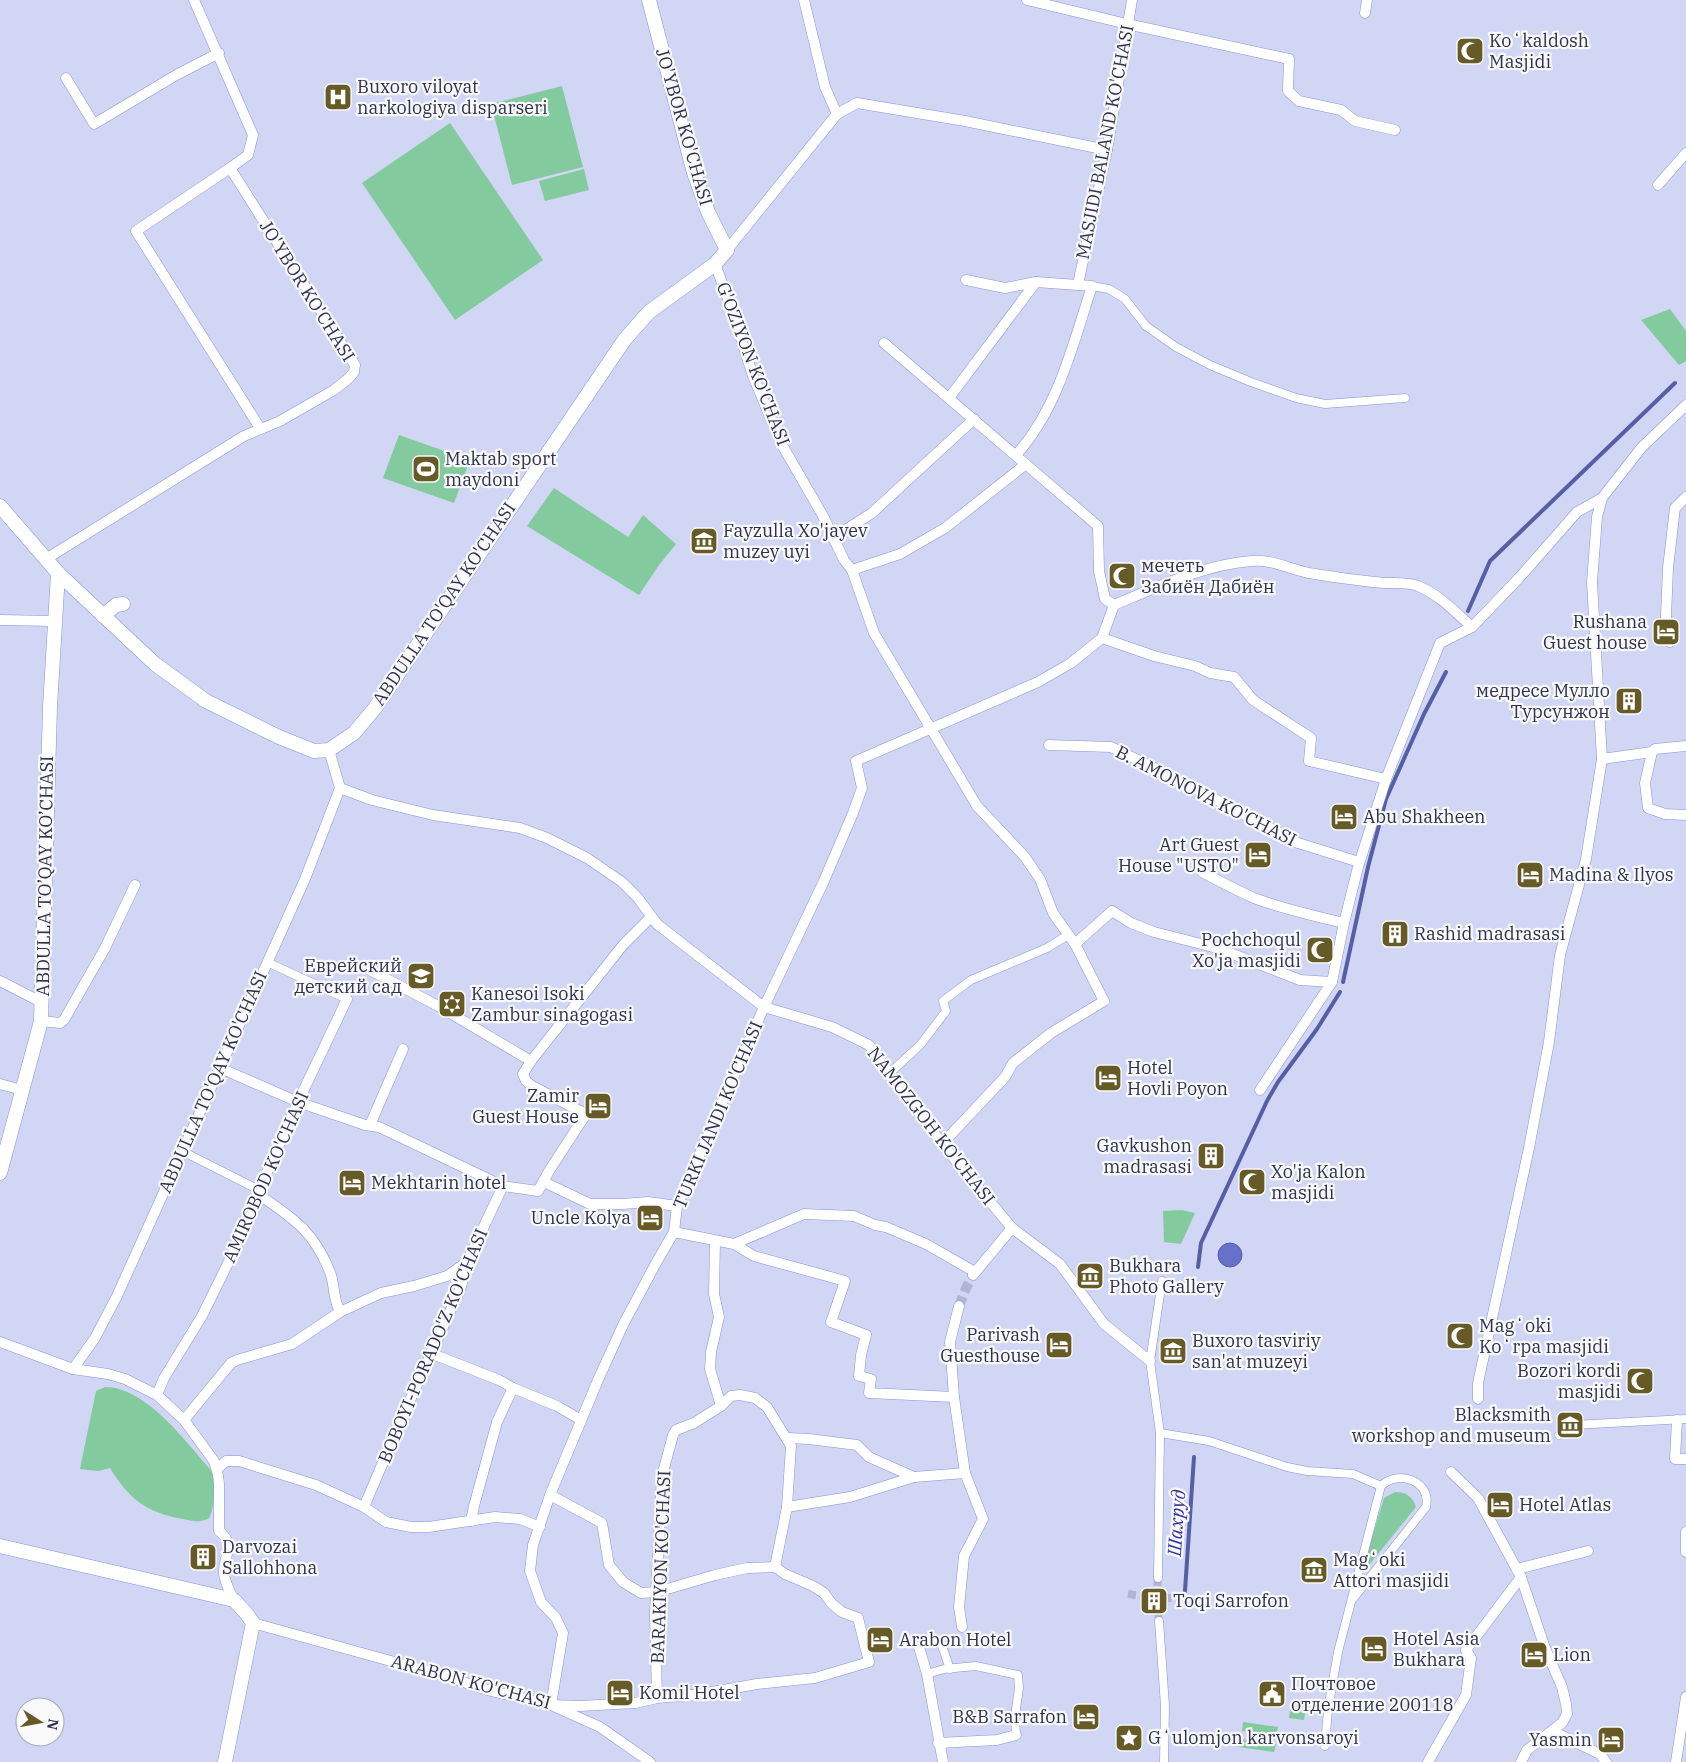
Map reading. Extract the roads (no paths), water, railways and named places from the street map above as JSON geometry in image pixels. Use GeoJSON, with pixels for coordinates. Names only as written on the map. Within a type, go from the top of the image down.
{"type":"FeatureCollection","features":[{"type":"Feature","properties":{"kind":"street"},"geometry":{"type":"LineString","coordinates":[[194,0],[219,52],[253,135],[248,156],[136,231],[260,428]]}},
{"type":"Feature","properties":{"kind":"street","name":"JO'YBOR KO'CHASI"},"geometry":{"type":"LineString","coordinates":[[649,0],[694,173],[708,212],[727,250]]}},
{"type":"Feature","properties":{"kind":"street"},"geometry":{"type":"LineString","coordinates":[[804,0],[825,87],[837,114]]}},
{"type":"Feature","properties":{"kind":"street"},"geometry":{"type":"LineString","coordinates":[[1027,0],[1289,59],[1288,90],[1299,101],[1340,110],[1355,121],[1395,130]]}},
{"type":"Feature","properties":{"kind":"street","name":"MASJIDI BALAND KO'CHASI"},"geometry":{"type":"LineString","coordinates":[[1078,284],[1107,150],[1132,0]]}},
{"type":"Feature","properties":{"kind":"street"},"geometry":{"type":"LineString","coordinates":[[1365,13],[1368,0]]}},
{"type":"Feature","properties":{"kind":"street"},"geometry":{"type":"LineString","coordinates":[[66,78],[94,124],[219,52]]}},
{"type":"Feature","properties":{"kind":"street"},"geometry":{"type":"LineString","coordinates":[[727,250],[837,114],[858,103],[965,121],[1107,150]]}},
{"type":"Feature","properties":{"kind":"street"},"geometry":{"type":"LineString","coordinates":[[1658,185],[1686,153]]}},
{"type":"Feature","properties":{"kind":"street","name":"JO'YBOR KO'CHASI"},"geometry":{"type":"LineString","coordinates":[[46,559],[244,436],[280,420],[334,390],[354,372],[356,365],[230,168]]}},
{"type":"Feature","properties":{"kind":"street","name":"ABDULLA TO'QAY KO'CHASI"},"geometry":{"type":"LineString","coordinates":[[329,750],[354,732],[374,708],[625,339],[649,312],[715,264],[727,250]]}},
{"type":"Feature","properties":{"kind":"street","name":"G'OZIYON KO'CHASI"},"geometry":{"type":"LineString","coordinates":[[715,264],[753,376],[781,443],[823,516],[844,560],[852,570],[874,633],[977,806],[1025,857],[1040,879],[1053,913],[1075,944],[1104,1001],[1051,1033],[1013,1063],[1005,1077],[942,1144]]}},
{"type":"Feature","properties":{"kind":"street"},"geometry":{"type":"LineString","coordinates":[[966,280],[1005,288],[1036,282],[1092,286],[1054,398],[1027,444],[1016,455]]}},
{"type":"Feature","properties":{"kind":"street"},"geometry":{"type":"LineString","coordinates":[[949,398],[1036,282]]}},
{"type":"Feature","properties":{"kind":"street","name":"MASJIDI BALAND KO'CHASI"},"geometry":{"type":"LineString","coordinates":[[1092,286],[1109,289],[1125,299],[1146,326],[1176,347],[1210,365],[1251,382],[1296,398],[1325,404],[1405,398]]}},
{"type":"Feature","properties":{"kind":"street"},"geometry":{"type":"LineString","coordinates":[[884,343],[1098,526],[1099,571],[1105,599],[1114,605]]}},
{"type":"Feature","properties":{"kind":"street"},"geometry":{"type":"LineString","coordinates":[[1478,1399],[1478,1383],[1529,1148],[1549,1042],[1560,955],[1586,859],[1602,759],[1592,582],[1596,517],[1602,498],[1642,447],[1686,405]]}},
{"type":"Feature","properties":{"kind":"street"},"geometry":{"type":"LineString","coordinates":[[833,538],[872,513],[974,419]]}},
{"type":"Feature","properties":{"kind":"street"},"geometry":{"type":"LineString","coordinates":[[852,570],[900,554],[945,528],[1026,464]]}},
{"type":"Feature","properties":{"kind":"street"},"geometry":{"type":"LineString","coordinates":[[1670,642],[1666,616],[1668,568],[1675,508],[1686,497]]}},
{"type":"Feature","properties":{"kind":"street"},"geometry":{"type":"LineString","coordinates":[[1260,1090],[1332,982],[1359,862],[1386,779],[1440,643],[1472,627],[1519,578],[1577,512],[1602,498]]}},
{"type":"Feature","properties":{"kind":"street"},"geometry":{"type":"LineString","coordinates":[[0,506],[58,573],[154,664],[206,702],[299,746],[314,751],[329,750],[340,788]]}},
{"type":"Feature","properties":{"kind":"street"},"geometry":{"type":"LineString","coordinates":[[931,728],[1038,682],[1071,663],[1102,638],[1114,605],[1169,582],[1231,564],[1252,560],[1275,562],[1307,572],[1336,577],[1416,585],[1447,604],[1472,627]]}},
{"type":"Feature","properties":{"kind":"street","name":"ABDULLA TO’QAY KO’CHASI"},"geometry":{"type":"LineString","coordinates":[[0,1173],[41,1021],[43,1004],[50,707],[58,573]]}},
{"type":"Feature","properties":{"kind":"street"},"geometry":{"type":"LineString","coordinates":[[103,616],[116,605],[123,604]]}},
{"type":"Feature","properties":{"kind":"street"},"geometry":{"type":"LineString","coordinates":[[0,620],[54,621]]}},
{"type":"Feature","properties":{"kind":"street"},"geometry":{"type":"LineString","coordinates":[[1102,638],[1154,656],[1195,666],[1210,673],[1234,677],[1253,700],[1311,738],[1309,761],[1386,779]]}},
{"type":"Feature","properties":{"kind":"street","name":"TURKI JANDI KO'CHASI"},"geometry":{"type":"LineString","coordinates":[[551,1705],[563,1632],[556,1618],[541,1602],[530,1571],[533,1544],[550,1494],[623,1324],[674,1232],[677,1206],[764,1007],[823,883],[853,813],[862,788],[856,761],[931,728]]}},
{"type":"Feature","properties":{"kind":"street","name":"B. AMONOVA KO'CHASI"},"geometry":{"type":"LineString","coordinates":[[1049,745],[1110,747],[1179,780],[1298,843],[1359,862]]}},
{"type":"Feature","properties":{"kind":"street"},"geometry":{"type":"LineString","coordinates":[[1602,759],[1652,752],[1655,749],[1686,746]]}},
{"type":"Feature","properties":{"kind":"street"},"geometry":{"type":"LineString","coordinates":[[1652,752],[1644,783],[1648,808],[1665,814],[1686,815]]}},
{"type":"Feature","properties":{"kind":"street","name":"ABDULLA TO'QAY KO'CHASI"},"geometry":{"type":"LineString","coordinates":[[73,1369],[95,1338],[117,1296],[305,879],[340,788]]}},
{"type":"Feature","properties":{"kind":"street","name":"NAMOZGOH KO'CHASI"},"geometry":{"type":"LineString","coordinates":[[340,788],[372,800],[433,816],[476,821],[532,832],[586,858],[622,882],[638,898],[656,924],[764,1007],[832,1027],[869,1044],[889,1074],[942,1144],[1012,1228],[1060,1264],[1104,1324],[1150,1361]]}},
{"type":"Feature","properties":{"kind":"street"},"geometry":{"type":"LineString","coordinates":[[1202,872],[1257,899],[1312,916],[1344,923]]}},
{"type":"Feature","properties":{"kind":"street"},"geometry":{"type":"LineString","coordinates":[[41,1021],[60,1022],[64,1020],[105,948],[135,885]]}},
{"type":"Feature","properties":{"kind":"street"},"geometry":{"type":"LineString","coordinates":[[1075,944],[1112,911],[1131,923],[1154,932],[1217,948],[1300,980],[1332,982]]}},
{"type":"Feature","properties":{"kind":"street"},"geometry":{"type":"LineString","coordinates":[[220,1068],[298,1102],[394,1134],[503,1186],[538,1191],[586,1114],[532,1086],[522,1074],[530,1060],[623,945],[651,917]]}},
{"type":"Feature","properties":{"kind":"street"},"geometry":{"type":"LineString","coordinates":[[889,1074],[921,1044],[946,1011],[943,1001],[971,980],[1047,948],[1068,935]]}},
{"type":"Feature","properties":{"kind":"street"},"geometry":{"type":"LineString","coordinates":[[267,962],[347,999]]}},
{"type":"Feature","properties":{"kind":"street"},"geometry":{"type":"LineString","coordinates":[[364,967],[440,1007],[530,1060]]}},
{"type":"Feature","properties":{"kind":"street"},"geometry":{"type":"LineString","coordinates":[[0,981],[43,1004]]}},
{"type":"Feature","properties":{"kind":"street","name":"AMIROBOD KO'CHASI"},"geometry":{"type":"LineString","coordinates":[[157,1395],[164,1378],[202,1316],[260,1193],[298,1102],[347,999]]}},
{"type":"Feature","properties":{"kind":"street"},"geometry":{"type":"LineString","coordinates":[[370,1125],[404,1050]]}},
{"type":"Feature","properties":{"kind":"street"},"geometry":{"type":"LineString","coordinates":[[0,1084],[22,1090]]}},
{"type":"Feature","properties":{"kind":"street"},"geometry":{"type":"LineString","coordinates":[[182,1151],[260,1193],[293,1218],[309,1234],[326,1261],[332,1279],[335,1302],[340,1312]]}},
{"type":"Feature","properties":{"kind":"street"},"geometry":{"type":"LineString","coordinates":[[544,1182],[590,1204],[648,1202],[677,1206]]}},
{"type":"Feature","properties":{"kind":"street","name":"BOBOYI-PORADO'Z KO'CHASI"},"geometry":{"type":"LineString","coordinates":[[364,1508],[430,1353],[461,1287],[468,1262],[503,1186]]}},
{"type":"Feature","properties":{"kind":"street"},"geometry":{"type":"LineString","coordinates":[[734,1244],[804,1214],[854,1216],[926,1244],[974,1273],[1012,1228]]}},
{"type":"Feature","properties":{"kind":"street"},"geometry":{"type":"LineString","coordinates":[[674,1232],[734,1244],[754,1256],[845,1281],[831,1322],[866,1335],[861,1355],[859,1376],[871,1378],[869,1393],[954,1397]]}},
{"type":"Feature","properties":{"kind":"street"},"geometry":{"type":"LineString","coordinates":[[714,1240],[714,1294],[719,1317],[711,1352],[710,1369],[721,1406]]}},
{"type":"Feature","properties":{"kind":"street"},"geometry":{"type":"LineString","coordinates":[[184,1420],[231,1363],[292,1344],[340,1312],[381,1293],[447,1276],[468,1262]]}},
{"type":"Feature","properties":{"kind":"street"},"geometry":{"type":"LineString","coordinates":[[1158,1578],[1160,1433],[1150,1361],[1162,1281]]}},
{"type":"Feature","properties":{"kind":"street"},"geometry":{"type":"LineString","coordinates":[[959,1306],[950,1342],[954,1397],[965,1473],[983,1519],[964,1556],[959,1607],[962,1627]]}},
{"type":"Feature","properties":{"kind":"street"},"geometry":{"type":"LineString","coordinates":[[0,1342],[73,1369],[108,1374],[125,1379],[157,1395],[184,1420],[207,1451],[217,1470],[219,1484],[219,1531],[227,1538],[229,1544],[224,1576],[234,1600],[253,1623],[225,1762]]}},
{"type":"Feature","properties":{"kind":"street"},"geometry":{"type":"LineString","coordinates":[[430,1353],[499,1380],[556,1406],[581,1420]]}},
{"type":"Feature","properties":{"kind":"street"},"geometry":{"type":"LineString","coordinates":[[471,1521],[498,1422],[513,1388]]}},
{"type":"Feature","properties":{"kind":"street","name":"BARAKIYON KO'CHASI"},"geometry":{"type":"LineString","coordinates":[[657,1698],[655,1613],[662,1476],[672,1435],[676,1430],[694,1423],[721,1406],[731,1396],[740,1395],[755,1398],[767,1407],[788,1438]]}},
{"type":"Feature","properties":{"kind":"street"},"geometry":{"type":"LineString","coordinates":[[1559,1435],[1573,1424],[1681,1419],[1674,1459],[1686,1459]]}},
{"type":"Feature","properties":{"kind":"street"},"geometry":{"type":"LineString","coordinates":[[1160,1433],[1209,1441],[1307,1471],[1354,1474],[1381,1486]]}},
{"type":"Feature","properties":{"kind":"street"},"geometry":{"type":"LineString","coordinates":[[550,1494],[602,1523],[609,1565],[623,1582],[641,1593],[657,1592],[714,1574],[747,1568],[775,1567],[787,1507],[791,1446],[788,1438],[857,1445],[869,1456],[914,1477]]}},
{"type":"Feature","properties":{"kind":"street"},"geometry":{"type":"LineString","coordinates":[[217,1470],[226,1461],[239,1461],[316,1485],[364,1508],[386,1522],[411,1527],[428,1527],[496,1517],[520,1520],[540,1527]]}},
{"type":"Feature","properties":{"kind":"street"},"geometry":{"type":"LineString","coordinates":[[1451,1472],[1478,1498],[1519,1573],[1545,1648],[1562,1687],[1566,1704],[1566,1714],[1562,1723],[1526,1750],[1521,1762]]}},
{"type":"Feature","properties":{"kind":"street"},"geometry":{"type":"LineString","coordinates":[[787,1507],[850,1498],[914,1477],[965,1473]]}},
{"type":"Feature","properties":{"kind":"street"},"geometry":{"type":"LineString","coordinates":[[1326,1746],[1328,1709],[1332,1686],[1352,1600],[1381,1486],[1385,1482],[1397,1478],[1418,1483],[1425,1490],[1428,1500],[1426,1507],[1352,1600]]}},
{"type":"Feature","properties":{"kind":"street"},"geometry":{"type":"LineString","coordinates":[[1686,1532],[1686,1552]]}},
{"type":"Feature","properties":{"kind":"street"},"geometry":{"type":"LineString","coordinates":[[0,1546],[234,1600]]}},
{"type":"Feature","properties":{"kind":"street"},"geometry":{"type":"LineString","coordinates":[[1428,1762],[1466,1695],[1471,1658],[1466,1650],[1519,1573],[1588,1551]]}},
{"type":"Feature","properties":{"kind":"street","name":"ARABON KO'CHASI"},"geometry":{"type":"LineString","coordinates":[[253,1623],[438,1674],[491,1691],[551,1705],[580,1706],[635,1703],[657,1698],[701,1694],[757,1684],[815,1678],[869,1662],[858,1618],[842,1612],[832,1604],[824,1593],[813,1586],[785,1574],[775,1567]]}},
{"type":"Feature","properties":{"kind":"street"},"geometry":{"type":"LineString","coordinates":[[1159,1621],[1165,1706],[1164,1762]]}},
{"type":"Feature","properties":{"kind":"street"},"geometry":{"type":"LineString","coordinates":[[935,1639],[941,1643],[950,1669]]}},
{"type":"Feature","properties":{"kind":"street"},"geometry":{"type":"LineString","coordinates":[[919,1647],[928,1674],[938,1743],[943,1762]]}},
{"type":"Feature","properties":{"kind":"street"},"geometry":{"type":"LineString","coordinates":[[928,1674],[976,1666],[1018,1676],[1019,1688],[1014,1716],[1016,1735],[997,1740],[938,1743]]}},
{"type":"Feature","properties":{"kind":"street"},"geometry":{"type":"LineString","coordinates":[[1676,1762],[1686,1697]]}},
{"type":"Feature","properties":{"kind":"street"},"geometry":{"type":"LineString","coordinates":[[551,1705],[600,1727],[650,1762]]}},
{"type":"Feature","properties":{"kind":"street"},"geometry":{"type":"LineString","coordinates":[[1552,1731],[1600,1754],[1606,1762]]}},
{"type":"Feature","properties":{"kind":"water"},"geometry":{"type":"Polygon","coordinates":[[[1230,1243],[1238,1247],[1242,1255],[1238,1263],[1230,1267],[1222,1263],[1218,1255],[1222,1247],[1230,1243]]]}},
{"type":"Feature","properties":{"kind":"waterway"},"geometry":{"type":"LineString","coordinates":[[1468,611],[1490,561],[1675,383]]}},
{"type":"Feature","properties":{"kind":"waterway"},"geometry":{"type":"LineString","coordinates":[[1343,982],[1368,867],[1386,799],[1424,714],[1446,672]]}},
{"type":"Feature","properties":{"kind":"waterway"},"geometry":{"type":"LineString","coordinates":[[1198,1267],[1201,1243],[1267,1101],[1340,992]]}},
{"type":"Feature","properties":{"kind":"waterway","name":"Шахруд"},"geometry":{"type":"LineString","coordinates":[[1185,1591],[1194,1457]]}},
{"type":"Feature","properties":{"kind":"tunnel"},"geometry":{"type":"LineString","coordinates":[[959,1306],[973,1275]]}},
{"type":"Feature","properties":{"kind":"tunnel"},"geometry":{"type":"LineString","coordinates":[[1158,1578],[1156,1598],[1159,1621]]}},
{"type":"Feature","properties":{"kind":"tunnel"},"geometry":{"type":"LineString","coordinates":[[1128,1594],[1156,1598],[1179,1598]]}},
{"type":"Feature","properties":{"kind":"place","name":"Koʻkaldosh Masjidi"},"geometry":{"type":"Point","coordinates":[1470,51]}},
{"type":"Feature","properties":{"kind":"place","name":"Buxoro viloyat narkologiya disparseri"},"geometry":{"type":"Point","coordinates":[338,97]}},
{"type":"Feature","properties":{"kind":"place","name":"Maktab sport maydoni"},"geometry":{"type":"Point","coordinates":[426,469]}},
{"type":"Feature","properties":{"kind":"place","name":"Fayzulla Xo'jayev muzey uyi"},"geometry":{"type":"Point","coordinates":[704,541]}},
{"type":"Feature","properties":{"kind":"place","name":"мечеть Забиён Дабиён"},"geometry":{"type":"Point","coordinates":[1122,576]}},
{"type":"Feature","properties":{"kind":"place","name":"Rushana Guest house"},"geometry":{"type":"Point","coordinates":[1666,632]}},
{"type":"Feature","properties":{"kind":"place","name":"медресе Мулло Турсунжон"},"geometry":{"type":"Point","coordinates":[1629,701]}},
{"type":"Feature","properties":{"kind":"place","name":"Abu Shakheen"},"geometry":{"type":"Point","coordinates":[1344,817]}},
{"type":"Feature","properties":{"kind":"place","name":"Art Guest House \"USTO\""},"geometry":{"type":"Point","coordinates":[1258,855]}},
{"type":"Feature","properties":{"kind":"place","name":"Madina & Ilyos"},"geometry":{"type":"Point","coordinates":[1530,875]}},
{"type":"Feature","properties":{"kind":"place","name":"Rashid madrasasi"},"geometry":{"type":"Point","coordinates":[1395,934]}},
{"type":"Feature","properties":{"kind":"place","name":"Pochchoqul Xo'ja masjidi"},"geometry":{"type":"Point","coordinates":[1320,950]}},
{"type":"Feature","properties":{"kind":"place","name":"Еврейский детский сад"},"geometry":{"type":"Point","coordinates":[421,976]}},
{"type":"Feature","properties":{"kind":"place","name":"Kanesoi Isoki Zambur sinagogasi"},"geometry":{"type":"Point","coordinates":[452,1004]}},
{"type":"Feature","properties":{"kind":"place","name":"Hotel Hovli Poyon"},"geometry":{"type":"Point","coordinates":[1108,1078]}},
{"type":"Feature","properties":{"kind":"place","name":"Zamir Guest House"},"geometry":{"type":"Point","coordinates":[598,1106]}},
{"type":"Feature","properties":{"kind":"place","name":"Gavkushon madrasasi"},"geometry":{"type":"Point","coordinates":[1211,1156]}},
{"type":"Feature","properties":{"kind":"place","name":"Xo'ja Kalon masjidi"},"geometry":{"type":"Point","coordinates":[1252,1182]}},
{"type":"Feature","properties":{"kind":"place","name":"Mekhtarin hotel"},"geometry":{"type":"Point","coordinates":[352,1183]}},
{"type":"Feature","properties":{"kind":"place","name":"Uncle Kolya"},"geometry":{"type":"Point","coordinates":[650,1218]}},
{"type":"Feature","properties":{"kind":"place","name":"Bukhara Photo Gallery"},"geometry":{"type":"Point","coordinates":[1090,1276]}},
{"type":"Feature","properties":{"kind":"place","name":"Magʻoki Koʻrpa masjidi"},"geometry":{"type":"Point","coordinates":[1460,1336]}},
{"type":"Feature","properties":{"kind":"place","name":"Parivash Guesthouse"},"geometry":{"type":"Point","coordinates":[1059,1345]}},
{"type":"Feature","properties":{"kind":"place","name":"Buxoro tasviriy san'at muzeyi"},"geometry":{"type":"Point","coordinates":[1173,1351]}},
{"type":"Feature","properties":{"kind":"place","name":"Bozori kordi masjidi"},"geometry":{"type":"Point","coordinates":[1640,1381]}},
{"type":"Feature","properties":{"kind":"place","name":"Blacksmith workshop and museum"},"geometry":{"type":"Point","coordinates":[1570,1425]}},
{"type":"Feature","properties":{"kind":"place","name":"Hotel Atlas"},"geometry":{"type":"Point","coordinates":[1500,1505]}},
{"type":"Feature","properties":{"kind":"place","name":"Darvozai Sallohhona"},"geometry":{"type":"Point","coordinates":[203,1557]}},
{"type":"Feature","properties":{"kind":"place","name":"Magʻoki Attori masjidi"},"geometry":{"type":"Point","coordinates":[1314,1570]}},
{"type":"Feature","properties":{"kind":"place","name":"Toqi Sarrofon"},"geometry":{"type":"Point","coordinates":[1154,1601]}},
{"type":"Feature","properties":{"kind":"place","name":"Arabon Hotel"},"geometry":{"type":"Point","coordinates":[880,1640]}},
{"type":"Feature","properties":{"kind":"place","name":"Hotel Asia Bukhara"},"geometry":{"type":"Point","coordinates":[1374,1649]}},
{"type":"Feature","properties":{"kind":"place","name":"Lion"},"geometry":{"type":"Point","coordinates":[1534,1655]}},
{"type":"Feature","properties":{"kind":"place","name":"Komil Hotel"},"geometry":{"type":"Point","coordinates":[620,1693]}},
{"type":"Feature","properties":{"kind":"place","name":"Почтовое отделение 200118"},"geometry":{"type":"Point","coordinates":[1272,1694]}},
{"type":"Feature","properties":{"kind":"place","name":"B&B Sarrafon"},"geometry":{"type":"Point","coordinates":[1086,1717]}},
{"type":"Feature","properties":{"kind":"place","name":"Gʻulomjon karvonsaroyi"},"geometry":{"type":"Point","coordinates":[1129,1738]}},
{"type":"Feature","properties":{"kind":"place","name":"Yasmin"},"geometry":{"type":"Point","coordinates":[1611,1740]}}]}
